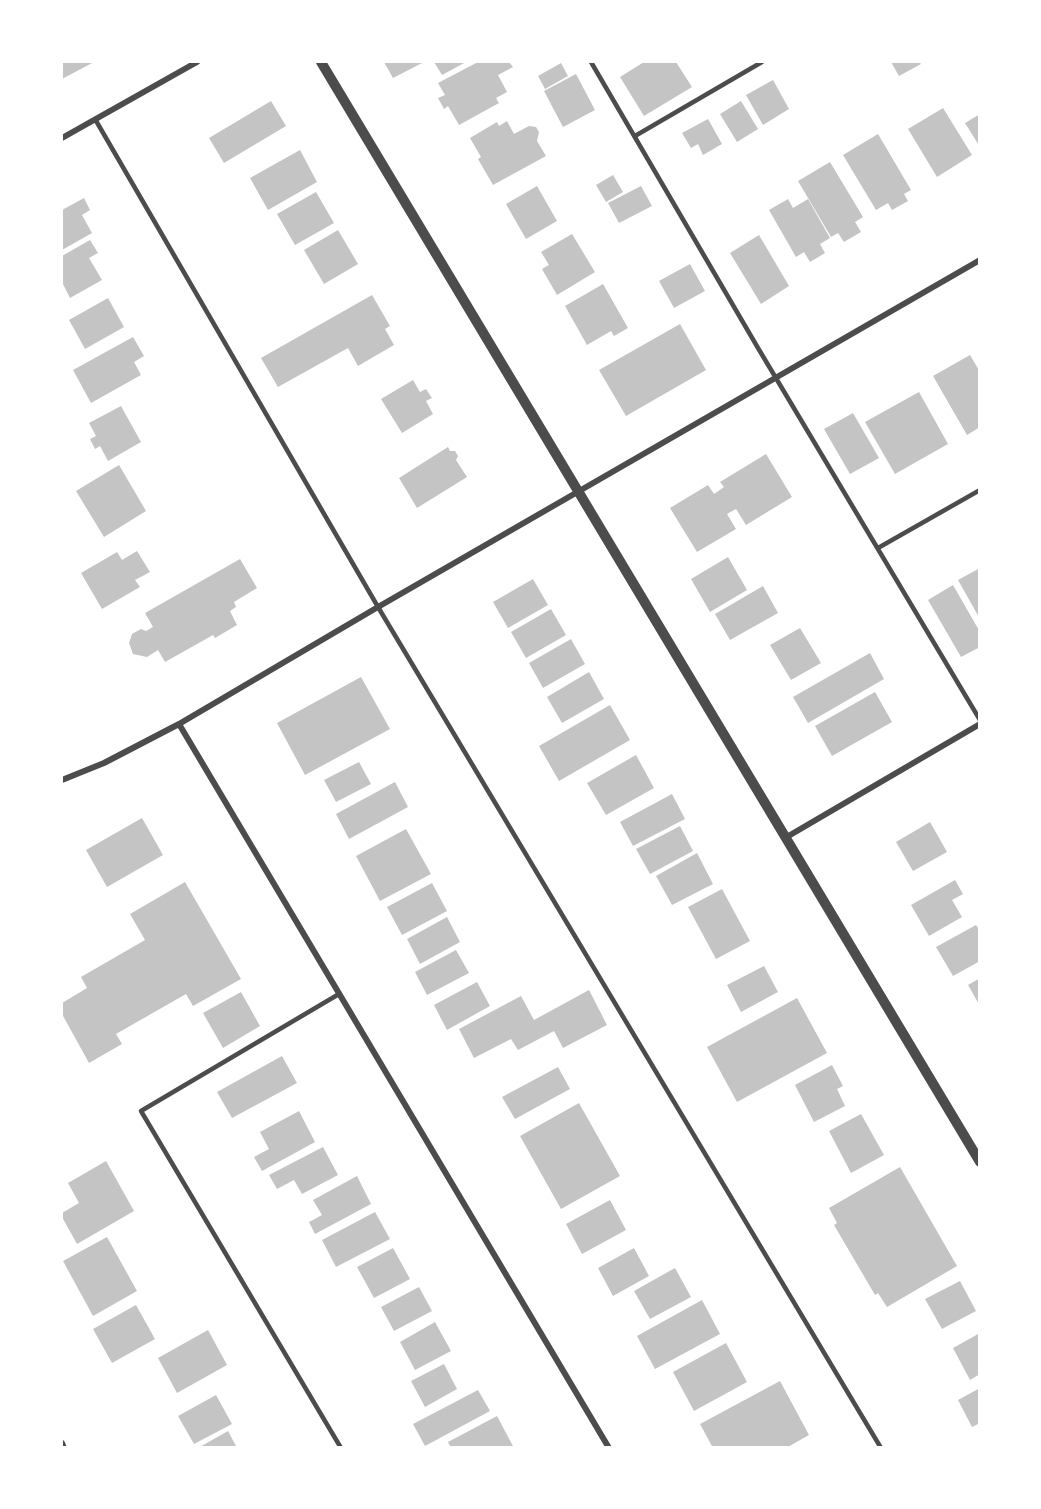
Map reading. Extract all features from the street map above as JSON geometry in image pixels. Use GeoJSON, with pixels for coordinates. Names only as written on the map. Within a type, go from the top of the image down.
{"type":"FeatureCollection","features":[{"type":"Feature","properties":{"kind":"street"},"geometry":{"type":"LineString","coordinates":[[62,138],[197,62]]}},
{"type":"Feature","properties":{"kind":"street"},"geometry":{"type":"LineString","coordinates":[[321,62],[980,1162]]}},
{"type":"Feature","properties":{"kind":"street"},"geometry":{"type":"LineString","coordinates":[[62,780],[104,763],[179,724],[980,260]]}},
{"type":"Feature","properties":{"kind":"street"},"geometry":{"type":"LineString","coordinates":[[179,724],[609,1448]]}},
{"type":"Feature","properties":{"kind":"street"},"geometry":{"type":"LineString","coordinates":[[785,838],[980,724]]}},
{"type":"Feature","properties":{"kind":"street"},"geometry":{"type":"LineString","coordinates":[[62,1443],[64,1448]]}},
{"type":"Feature","properties":{"kind":"lane"},"geometry":{"type":"LineString","coordinates":[[591,62],[980,720]]}},
{"type":"Feature","properties":{"kind":"lane"},"geometry":{"type":"LineString","coordinates":[[635,136],[762,62]]}},
{"type":"Feature","properties":{"kind":"lane"},"geometry":{"type":"LineString","coordinates":[[95,119],[378,607],[881,1448]]}},
{"type":"Feature","properties":{"kind":"lane"},"geometry":{"type":"LineString","coordinates":[[878,549],[980,490]]}},
{"type":"Feature","properties":{"kind":"lane"},"geometry":{"type":"LineString","coordinates":[[339,994],[141,1111],[341,1448]]}},
{"type":"Feature","properties":{"kind":"building"},"geometry":{"type":"Polygon","coordinates":[[[62,62],[94,62],[62,79],[62,62]]]}},
{"type":"Feature","properties":{"kind":"building"},"geometry":{"type":"Polygon","coordinates":[[[384,62],[424,62],[393,78],[384,62]]]}},
{"type":"Feature","properties":{"kind":"building"},"geometry":{"type":"Polygon","coordinates":[[[434,62],[466,62],[442,75],[434,62]]]}},
{"type":"Feature","properties":{"kind":"building"},"geometry":{"type":"Polygon","coordinates":[[[478,62],[509,62],[513,67],[498,75],[507,92],[496,98],[499,103],[459,125],[448,106],[444,109],[438,98],[445,95],[438,83],[478,62]]]}},
{"type":"Feature","properties":{"kind":"building"},"geometry":{"type":"Polygon","coordinates":[[[644,62],[676,62],[692,87],[644,116],[620,77],[644,62]]]}},
{"type":"Feature","properties":{"kind":"building"},"geometry":{"type":"Polygon","coordinates":[[[891,62],[919,62],[921,64],[899,76],[891,62]]]}},
{"type":"Feature","properties":{"kind":"building"},"geometry":{"type":"Polygon","coordinates":[[[561,63],[568,76],[545,89],[538,76],[561,63]]]}},
{"type":"Feature","properties":{"kind":"building"},"geometry":{"type":"Polygon","coordinates":[[[576,74],[595,110],[563,127],[544,91],[576,74]]]}},
{"type":"Feature","properties":{"kind":"building"},"geometry":{"type":"Polygon","coordinates":[[[773,80],[789,109],[763,125],[746,95],[773,80]]]}},
{"type":"Feature","properties":{"kind":"building"},"geometry":{"type":"Polygon","coordinates":[[[271,101],[286,126],[224,163],[209,138],[271,101]]]}},
{"type":"Feature","properties":{"kind":"building"},"geometry":{"type":"Polygon","coordinates":[[[741,101],[758,129],[737,142],[720,114],[741,101]]]}},
{"type":"Feature","properties":{"kind":"building"},"geometry":{"type":"Polygon","coordinates":[[[943,108],[972,155],[937,177],[908,129],[943,108]]]}},
{"type":"Feature","properties":{"kind":"building"},"geometry":{"type":"Polygon","coordinates":[[[980,114],[980,147],[965,123],[980,114]]]}},
{"type":"Feature","properties":{"kind":"building"},"geometry":{"type":"Polygon","coordinates":[[[708,119],[722,144],[703,155],[698,144],[691,148],[682,133],[708,119]]]}},
{"type":"Feature","properties":{"kind":"building"},"geometry":{"type":"Polygon","coordinates":[[[507,121],[514,134],[529,126],[536,127],[539,132],[537,141],[546,156],[493,185],[478,159],[481,157],[470,138],[497,122],[499,126],[507,121]]]}},
{"type":"Feature","properties":{"kind":"building"},"geometry":{"type":"Polygon","coordinates":[[[878,134],[911,190],[904,194],[908,201],[892,210],[888,203],[876,210],[843,155],[878,134]]]}},
{"type":"Feature","properties":{"kind":"building"},"geometry":{"type":"Polygon","coordinates":[[[300,150],[317,182],[268,210],[250,178],[300,150]]]}},
{"type":"Feature","properties":{"kind":"building"},"geometry":{"type":"Polygon","coordinates":[[[830,162],[863,217],[855,222],[861,232],[844,242],[838,233],[831,237],[798,181],[830,162]]]}},
{"type":"Feature","properties":{"kind":"building"},"geometry":{"type":"Polygon","coordinates":[[[613,175],[623,192],[606,202],[596,185],[613,175]]]}},
{"type":"Feature","properties":{"kind":"building"},"geometry":{"type":"Polygon","coordinates":[[[537,186],[557,221],[526,239],[506,204],[537,186]]]}},
{"type":"Feature","properties":{"kind":"building"},"geometry":{"type":"Polygon","coordinates":[[[641,186],[652,206],[619,223],[608,203],[641,186]]]}},
{"type":"Feature","properties":{"kind":"building"},"geometry":{"type":"Polygon","coordinates":[[[316,192],[334,223],[295,245],[277,214],[316,192]]]}},
{"type":"Feature","properties":{"kind":"building"},"geometry":{"type":"Polygon","coordinates":[[[84,198],[90,210],[82,215],[92,233],[62,250],[62,210],[84,198]]]}},
{"type":"Feature","properties":{"kind":"building"},"geometry":{"type":"Polygon","coordinates":[[[788,199],[793,208],[808,199],[830,238],[820,244],[825,253],[810,262],[804,252],[796,257],[769,210],[788,199]]]}},
{"type":"Feature","properties":{"kind":"building"},"geometry":{"type":"Polygon","coordinates":[[[338,230],[358,264],[324,284],[304,250],[338,230]]]}},
{"type":"Feature","properties":{"kind":"building"},"geometry":{"type":"Polygon","coordinates":[[[572,234],[595,272],[557,295],[542,269],[549,265],[541,252],[572,234]]]}},
{"type":"Feature","properties":{"kind":"building"},"geometry":{"type":"Polygon","coordinates":[[[759,235],[789,286],[761,304],[730,253],[759,235]]]}},
{"type":"Feature","properties":{"kind":"building"},"geometry":{"type":"Polygon","coordinates":[[[90,240],[98,253],[89,258],[102,280],[70,298],[62,282],[62,256],[90,240]]]}},
{"type":"Feature","properties":{"kind":"building"},"geometry":{"type":"Polygon","coordinates":[[[690,264],[705,291],[674,308],[659,281],[690,264]]]}},
{"type":"Feature","properties":{"kind":"building"},"geometry":{"type":"Polygon","coordinates":[[[603,284],[628,328],[614,336],[611,331],[587,345],[565,306],[603,284]]]}},
{"type":"Feature","properties":{"kind":"building"},"geometry":{"type":"Polygon","coordinates":[[[372,295],[390,326],[385,329],[394,345],[358,366],[348,348],[278,387],[261,358],[372,295]]]}},
{"type":"Feature","properties":{"kind":"building"},"geometry":{"type":"Polygon","coordinates":[[[108,298],[124,327],[85,349],[69,320],[108,298]]]}},
{"type":"Feature","properties":{"kind":"building"},"geometry":{"type":"Polygon","coordinates":[[[680,324],[706,370],[626,416],[599,370],[680,324]]]}},
{"type":"Feature","properties":{"kind":"building"},"geometry":{"type":"Polygon","coordinates":[[[133,337],[144,356],[134,362],[141,375],[91,403],[73,370],[133,337]]]}},
{"type":"Feature","properties":{"kind":"building"},"geometry":{"type":"Polygon","coordinates":[[[970,355],[980,372],[980,427],[967,435],[933,376],[970,355]]]}},
{"type":"Feature","properties":{"kind":"building"},"geometry":{"type":"Polygon","coordinates":[[[413,380],[420,392],[426,389],[432,398],[426,401],[433,414],[402,433],[381,399],[413,380]]]}},
{"type":"Feature","properties":{"kind":"building"},"geometry":{"type":"Polygon","coordinates":[[[919,392],[948,444],[895,474],[865,422],[919,392]]]}},
{"type":"Feature","properties":{"kind":"building"},"geometry":{"type":"Polygon","coordinates":[[[121,406],[141,442],[108,461],[100,446],[95,449],[90,439],[96,436],[89,423],[121,406]]]}},
{"type":"Feature","properties":{"kind":"building"},"geometry":{"type":"Polygon","coordinates":[[[853,413],[879,458],[850,474],[824,429],[853,413]]]}},
{"type":"Feature","properties":{"kind":"building"},"geometry":{"type":"Polygon","coordinates":[[[448,447],[450,451],[455,451],[458,456],[456,460],[467,477],[417,508],[399,478],[448,447]]]}},
{"type":"Feature","properties":{"kind":"building"},"geometry":{"type":"Polygon","coordinates":[[[766,454],[792,497],[746,525],[736,509],[727,514],[736,529],[697,552],[670,508],[708,485],[714,494],[724,487],[720,482],[766,454]]]}},
{"type":"Feature","properties":{"kind":"building"},"geometry":{"type":"Polygon","coordinates":[[[119,465],[146,511],[104,537],[76,491],[119,465]]]}},
{"type":"Feature","properties":{"kind":"building"},"geometry":{"type":"Polygon","coordinates":[[[137,551],[150,572],[135,580],[140,587],[102,609],[81,573],[117,552],[122,560],[137,551]]]}},
{"type":"Feature","properties":{"kind":"building"},"geometry":{"type":"Polygon","coordinates":[[[728,557],[747,590],[710,612],[691,579],[728,557]]]}},
{"type":"Feature","properties":{"kind":"building"},"geometry":{"type":"Polygon","coordinates":[[[240,559],[257,588],[234,602],[236,607],[230,611],[237,625],[215,638],[213,635],[165,662],[158,650],[147,657],[133,654],[129,643],[132,634],[141,629],[146,631],[153,627],[145,613],[240,559]]]}},
{"type":"Feature","properties":{"kind":"building"},"geometry":{"type":"Polygon","coordinates":[[[980,568],[980,619],[958,580],[980,568]]]}},
{"type":"Feature","properties":{"kind":"building"},"geometry":{"type":"Polygon","coordinates":[[[533,579],[548,605],[508,628],[493,602],[533,579]]]}},
{"type":"Feature","properties":{"kind":"building"},"geometry":{"type":"Polygon","coordinates":[[[953,585],[980,632],[980,647],[961,657],[928,600],[953,585]]]}},
{"type":"Feature","properties":{"kind":"building"},"geometry":{"type":"Polygon","coordinates":[[[763,586],[778,613],[730,640],[715,614],[763,586]]]}},
{"type":"Feature","properties":{"kind":"building"},"geometry":{"type":"Polygon","coordinates":[[[551,609],[566,635],[526,658],[511,632],[551,609]]]}},
{"type":"Feature","properties":{"kind":"building"},"geometry":{"type":"Polygon","coordinates":[[[800,628],[821,663],[791,680],[770,645],[800,628]]]}},
{"type":"Feature","properties":{"kind":"building"},"geometry":{"type":"Polygon","coordinates":[[[571,639],[585,664],[543,688],[529,663],[571,639]]]}},
{"type":"Feature","properties":{"kind":"building"},"geometry":{"type":"Polygon","coordinates":[[[870,653],[884,679],[808,723],[793,697],[870,653]]]}},
{"type":"Feature","properties":{"kind":"building"},"geometry":{"type":"Polygon","coordinates":[[[589,672],[604,699],[562,723],[547,697],[589,672]]]}},
{"type":"Feature","properties":{"kind":"building"},"geometry":{"type":"Polygon","coordinates":[[[361,677],[390,729],[305,775],[277,723],[361,677]]]}},
{"type":"Feature","properties":{"kind":"building"},"geometry":{"type":"Polygon","coordinates":[[[875,692],[892,722],[832,756],[815,726],[875,692]]]}},
{"type":"Feature","properties":{"kind":"building"},"geometry":{"type":"Polygon","coordinates":[[[610,705],[630,740],[559,781],[539,746],[610,705]]]}},
{"type":"Feature","properties":{"kind":"building"},"geometry":{"type":"Polygon","coordinates":[[[636,755],[654,788],[606,815],[587,783],[636,755]]]}},
{"type":"Feature","properties":{"kind":"building"},"geometry":{"type":"Polygon","coordinates":[[[359,762],[371,784],[336,802],[324,780],[359,762]]]}},
{"type":"Feature","properties":{"kind":"building"},"geometry":{"type":"Polygon","coordinates":[[[395,782],[408,807],[349,839],[336,814],[395,782]]]}},
{"type":"Feature","properties":{"kind":"building"},"geometry":{"type":"Polygon","coordinates":[[[672,794],[685,819],[633,846],[620,822],[672,794]]]}},
{"type":"Feature","properties":{"kind":"building"},"geometry":{"type":"Polygon","coordinates":[[[142,818],[163,855],[107,887],[86,850],[142,818]]]}},
{"type":"Feature","properties":{"kind":"building"},"geometry":{"type":"Polygon","coordinates":[[[930,822],[947,852],[913,871],[896,842],[930,822]]]}},
{"type":"Feature","properties":{"kind":"building"},"geometry":{"type":"Polygon","coordinates":[[[680,826],[693,851],[650,874],[636,849],[680,826]]]}},
{"type":"Feature","properties":{"kind":"building"},"geometry":{"type":"Polygon","coordinates":[[[406,829],[431,874],[380,901],[356,856],[406,829]]]}},
{"type":"Feature","properties":{"kind":"building"},"geometry":{"type":"Polygon","coordinates":[[[697,853],[713,884],[672,905],[656,876],[697,853]]]}},
{"type":"Feature","properties":{"kind":"building"},"geometry":{"type":"Polygon","coordinates":[[[955,880],[963,894],[952,900],[962,917],[929,936],[911,905],[955,880]]]}},
{"type":"Feature","properties":{"kind":"building"},"geometry":{"type":"Polygon","coordinates":[[[185,882],[241,979],[193,1006],[186,994],[116,1034],[122,1044],[89,1063],[62,1014],[62,1003],[87,988],[81,977],[145,940],[130,914],[185,882]]]}},
{"type":"Feature","properties":{"kind":"building"},"geometry":{"type":"Polygon","coordinates":[[[432,883],[447,911],[402,935],[387,907],[432,883]]]}},
{"type":"Feature","properties":{"kind":"building"},"geometry":{"type":"Polygon","coordinates":[[[722,889],[750,941],[716,959],[688,907],[722,889]]]}},
{"type":"Feature","properties":{"kind":"building"},"geometry":{"type":"Polygon","coordinates":[[[447,917],[460,942],[420,964],[407,939],[447,917]]]}},
{"type":"Feature","properties":{"kind":"building"},"geometry":{"type":"Polygon","coordinates":[[[976,925],[980,931],[980,961],[953,976],[936,947],[976,925]]]}},
{"type":"Feature","properties":{"kind":"building"},"geometry":{"type":"Polygon","coordinates":[[[456,950],[469,973],[427,995],[415,972],[456,950]]]}},
{"type":"Feature","properties":{"kind":"building"},"geometry":{"type":"Polygon","coordinates":[[[764,966],[778,992],[741,1012],[727,985],[764,966]]]}},
{"type":"Feature","properties":{"kind":"building"},"geometry":{"type":"Polygon","coordinates":[[[980,978],[980,1006],[968,985],[980,978]]]}},
{"type":"Feature","properties":{"kind":"building"},"geometry":{"type":"Polygon","coordinates":[[[477,982],[490,1006],[447,1030],[434,1005],[477,982]]]}},
{"type":"Feature","properties":{"kind":"building"},"geometry":{"type":"Polygon","coordinates":[[[589,990],[607,1025],[563,1048],[554,1031],[518,1050],[511,1039],[474,1058],[459,1029],[521,996],[534,1020],[589,990]]]}},
{"type":"Feature","properties":{"kind":"building"},"geometry":{"type":"Polygon","coordinates":[[[241,992],[260,1026],[223,1048],[203,1013],[241,992]]]}},
{"type":"Feature","properties":{"kind":"building"},"geometry":{"type":"Polygon","coordinates":[[[797,998],[827,1053],[737,1102],[707,1047],[797,998]]]}},
{"type":"Feature","properties":{"kind":"building"},"geometry":{"type":"Polygon","coordinates":[[[282,1056],[297,1083],[232,1118],[217,1092],[282,1056]]]}},
{"type":"Feature","properties":{"kind":"building"},"geometry":{"type":"Polygon","coordinates":[[[832,1065],[843,1086],[837,1089],[845,1106],[814,1122],[795,1085],[832,1065]]]}},
{"type":"Feature","properties":{"kind":"building"},"geometry":{"type":"Polygon","coordinates":[[[558,1067],[570,1089],[515,1119],[502,1097],[558,1067]]]}},
{"type":"Feature","properties":{"kind":"building"},"geometry":{"type":"Polygon","coordinates":[[[579,1103],[620,1176],[561,1209],[520,1136],[579,1103]]]}},
{"type":"Feature","properties":{"kind":"building"},"geometry":{"type":"Polygon","coordinates":[[[299,1111],[315,1142],[262,1171],[254,1157],[269,1149],[260,1132],[299,1111]]]}},
{"type":"Feature","properties":{"kind":"building"},"geometry":{"type":"Polygon","coordinates":[[[861,1114],[884,1155],[851,1173],[829,1131],[861,1114]]]}},
{"type":"Feature","properties":{"kind":"building"},"geometry":{"type":"Polygon","coordinates":[[[323,1147],[338,1175],[302,1194],[294,1180],[277,1189],[269,1175],[323,1147]]]}},
{"type":"Feature","properties":{"kind":"building"},"geometry":{"type":"Polygon","coordinates":[[[106,1161],[134,1211],[77,1244],[62,1217],[62,1213],[79,1203],[68,1183],[106,1161]]]}},
{"type":"Feature","properties":{"kind":"building"},"geometry":{"type":"Polygon","coordinates":[[[900,1167],[957,1266],[887,1307],[878,1293],[875,1295],[834,1225],[837,1223],[829,1208],[900,1167]]]}},
{"type":"Feature","properties":{"kind":"building"},"geometry":{"type":"Polygon","coordinates":[[[357,1176],[371,1204],[315,1234],[309,1222],[322,1215],[313,1200],[357,1176]]]}},
{"type":"Feature","properties":{"kind":"building"},"geometry":{"type":"Polygon","coordinates":[[[610,1200],[626,1230],[582,1254],[566,1224],[610,1200]]]}},
{"type":"Feature","properties":{"kind":"building"},"geometry":{"type":"Polygon","coordinates":[[[375,1212],[390,1239],[336,1267],[322,1240],[375,1212]]]}},
{"type":"Feature","properties":{"kind":"building"},"geometry":{"type":"Polygon","coordinates":[[[107,1237],[137,1291],[93,1316],[63,1261],[107,1237]]]}},
{"type":"Feature","properties":{"kind":"building"},"geometry":{"type":"Polygon","coordinates":[[[393,1248],[410,1279],[374,1298],[357,1267],[393,1248]]]}},
{"type":"Feature","properties":{"kind":"building"},"geometry":{"type":"Polygon","coordinates":[[[634,1248],[649,1276],[613,1296],[598,1268],[634,1248]]]}},
{"type":"Feature","properties":{"kind":"building"},"geometry":{"type":"Polygon","coordinates":[[[675,1268],[691,1297],[650,1319],[634,1291],[675,1268]]]}},
{"type":"Feature","properties":{"kind":"building"},"geometry":{"type":"Polygon","coordinates":[[[960,1281],[976,1311],[942,1329],[925,1299],[960,1281]]]}},
{"type":"Feature","properties":{"kind":"building"},"geometry":{"type":"Polygon","coordinates":[[[419,1287],[432,1311],[394,1331],[381,1307],[419,1287]]]}},
{"type":"Feature","properties":{"kind":"building"},"geometry":{"type":"Polygon","coordinates":[[[702,1300],[720,1334],[655,1369],[637,1336],[702,1300]]]}},
{"type":"Feature","properties":{"kind":"building"},"geometry":{"type":"Polygon","coordinates":[[[136,1305],[155,1339],[112,1363],[93,1329],[136,1305]]]}},
{"type":"Feature","properties":{"kind":"building"},"geometry":{"type":"Polygon","coordinates":[[[435,1322],[451,1351],[415,1370],[400,1342],[435,1322]]]}},
{"type":"Feature","properties":{"kind":"building"},"geometry":{"type":"Polygon","coordinates":[[[208,1330],[227,1365],[177,1393],[158,1358],[208,1330]]]}},
{"type":"Feature","properties":{"kind":"building"},"geometry":{"type":"Polygon","coordinates":[[[980,1333],[980,1374],[970,1380],[953,1348],[980,1333]]]}},
{"type":"Feature","properties":{"kind":"building"},"geometry":{"type":"Polygon","coordinates":[[[726,1343],[747,1382],[694,1411],[673,1372],[726,1343]]]}},
{"type":"Feature","properties":{"kind":"building"},"geometry":{"type":"Polygon","coordinates":[[[444,1364],[457,1389],[425,1407],[411,1381],[444,1364]]]}},
{"type":"Feature","properties":{"kind":"building"},"geometry":{"type":"Polygon","coordinates":[[[780,1381],[809,1435],[786,1448],[713,1448],[700,1424],[780,1381]]]}},
{"type":"Feature","properties":{"kind":"building"},"geometry":{"type":"Polygon","coordinates":[[[980,1388],[980,1423],[972,1427],[958,1400],[980,1388]]]}},
{"type":"Feature","properties":{"kind":"building"},"geometry":{"type":"Polygon","coordinates":[[[478,1390],[490,1411],[425,1446],[413,1424],[478,1390]]]}},
{"type":"Feature","properties":{"kind":"building"},"geometry":{"type":"Polygon","coordinates":[[[216,1395],[232,1424],[194,1444],[178,1416],[216,1395]]]}},
{"type":"Feature","properties":{"kind":"building"},"geometry":{"type":"Polygon","coordinates":[[[497,1416],[514,1448],[451,1448],[448,1442],[497,1416]]]}},
{"type":"Feature","properties":{"kind":"building"},"geometry":{"type":"Polygon","coordinates":[[[228,1431],[237,1448],[198,1448],[228,1431]]]}}]}
